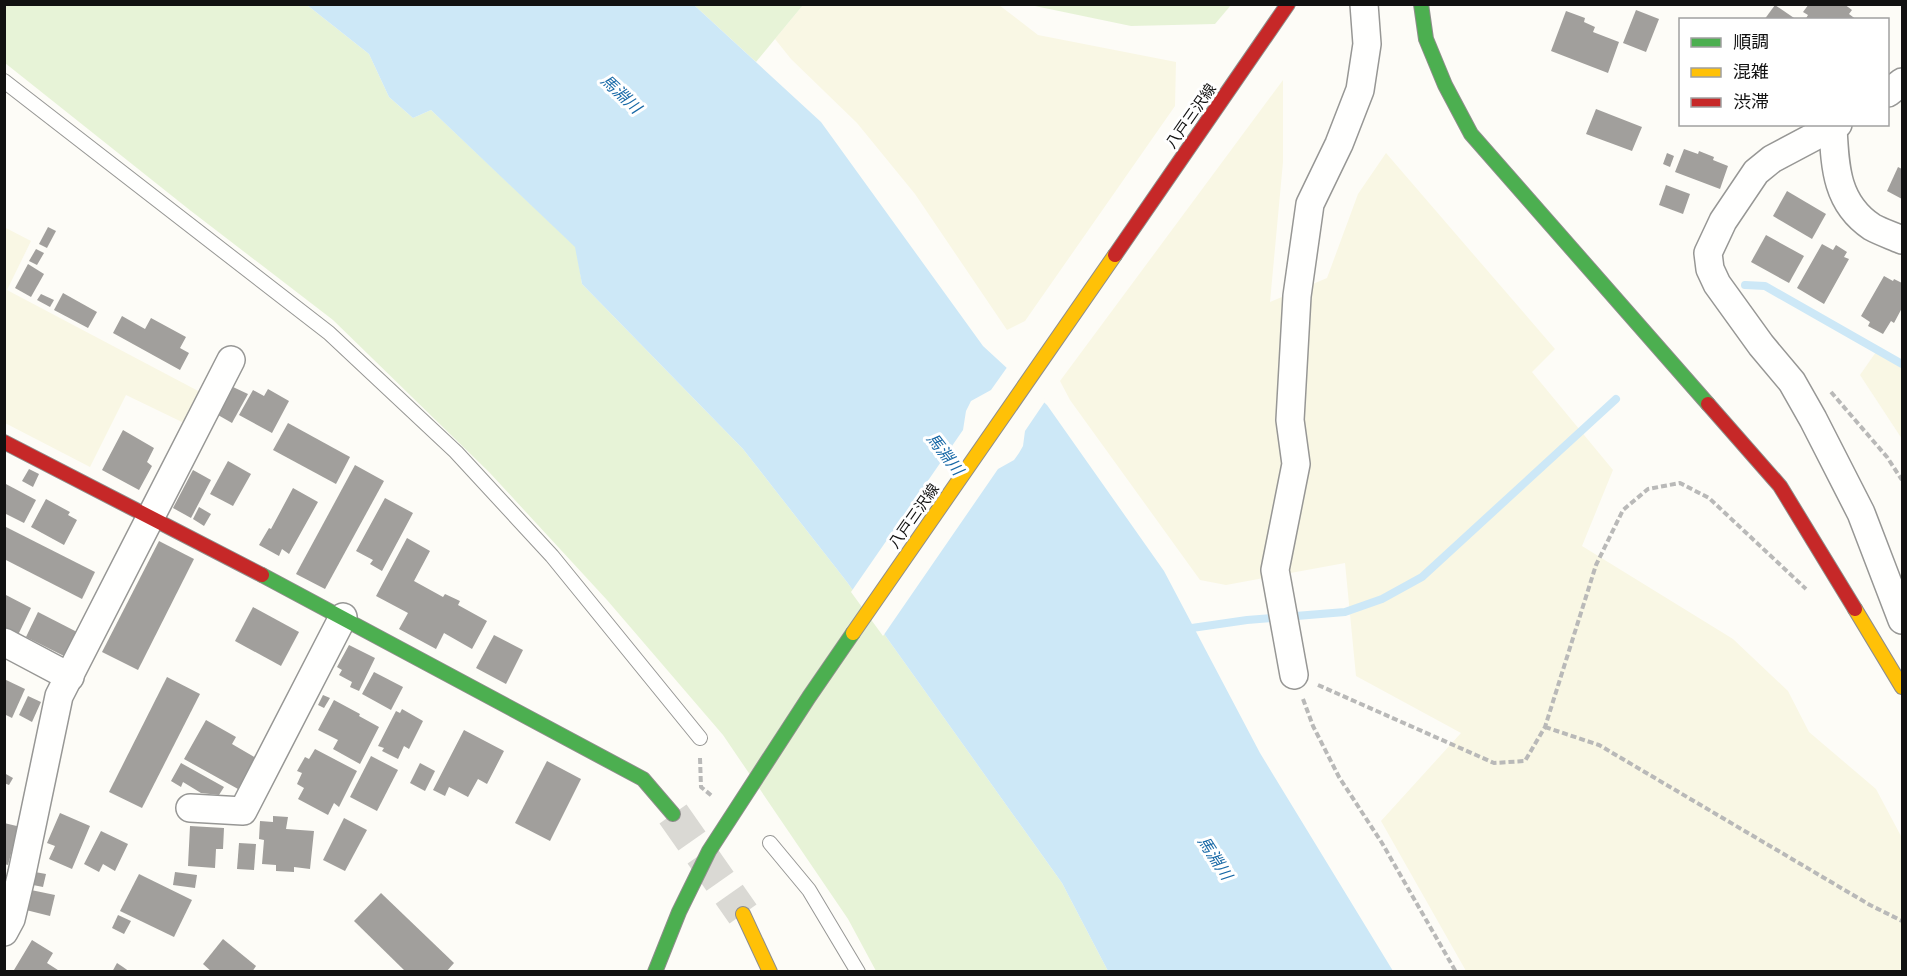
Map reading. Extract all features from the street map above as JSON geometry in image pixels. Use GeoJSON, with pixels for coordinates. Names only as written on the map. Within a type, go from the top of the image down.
{"type":"FeatureCollection","features":[{"type":"Feature","properties":{"kind":"street","name":"八戸三沢線"},"geometry":{"type":"LineString","coordinates":[[655,972],[679,912],[709,851],[809,697],[1288,4]]}},
{"type":"Feature","properties":{"kind":"street"},"geometry":{"type":"LineString","coordinates":[[1294,675],[1275,570],[1296,464],[1290,420],[1297,296],[1310,204],[1339,144],[1360,90],[1367,44],[1364,4]]}},
{"type":"Feature","properties":{"kind":"street"},"geometry":{"type":"LineString","coordinates":[[1421,4],[1426,39],[1445,85],[1471,134],[1780,486],[1902,687]]}},
{"type":"Feature","properties":{"kind":"street"},"geometry":{"type":"LineString","coordinates":[[1889,92],[1902,82]]}},
{"type":"Feature","properties":{"kind":"street"},"geometry":{"type":"LineString","coordinates":[[1902,240],[1873,227],[1852,209],[1840,186],[1835,160],[1835,126],[1772,159],[1756,172],[1723,221],[1708,252],[1717,284],[1761,345],[1792,381],[1813,419],[1861,513],[1902,620]]}},
{"type":"Feature","properties":{"kind":"street"},"geometry":{"type":"LineString","coordinates":[[4,932],[11,919],[22,873],[59,696],[231,360]]}},
{"type":"Feature","properties":{"kind":"street"},"geometry":{"type":"LineString","coordinates":[[4,442],[344,617],[643,779],[673,814]]}},
{"type":"Feature","properties":{"kind":"street"},"geometry":{"type":"LineString","coordinates":[[190,808],[243,811],[344,617]]}},
{"type":"Feature","properties":{"kind":"street"},"geometry":{"type":"LineString","coordinates":[[4,642],[70,676]]}},
{"type":"Feature","properties":{"kind":"street"},"geometry":{"type":"LineString","coordinates":[[742,914],[770,972]]}},
{"type":"Feature","properties":{"kind":"lane"},"geometry":{"type":"LineString","coordinates":[[4,81],[329,333],[448,444],[552,556],[700,738]]}},
{"type":"Feature","properties":{"kind":"lane"},"geometry":{"type":"LineString","coordinates":[[770,843],[809,890],[858,972]]}},
{"type":"Feature","properties":{"kind":"path"},"geometry":{"type":"LineString","coordinates":[[1294,675],[1340,693],[1494,763],[1525,761],[1545,727],[1596,565],[1623,510],[1648,489],[1680,483],[1709,498],[1812,594]]}},
{"type":"Feature","properties":{"kind":"path"},"geometry":{"type":"LineString","coordinates":[[1294,675],[1313,726],[1339,777],[1382,843],[1456,972]]}},
{"type":"Feature","properties":{"kind":"path"},"geometry":{"type":"LineString","coordinates":[[1545,727],[1599,746],[1870,905],[1902,921]]}},
{"type":"Feature","properties":{"kind":"path"},"geometry":{"type":"LineString","coordinates":[[700,738],[701,787]]}},
{"type":"Feature","properties":{"kind":"shaded area"},"geometry":{"type":"Polygon","coordinates":[[[803,5],[999,5],[1038,35],[1176,62],[1175,106],[1025,321],[1007,330],[915,194],[857,123],[791,59],[775,39],[803,5]]]}},
{"type":"Feature","properties":{"kind":"shaded area"},"geometry":{"type":"Polygon","coordinates":[[[1283,80],[1283,162],[1270,302],[1327,278],[1358,194],[1386,153],[1555,349],[1532,372],[1613,470],[1582,546],[1733,639],[1788,691],[1809,732],[1876,789],[1902,838],[1902,971],[1466,971],[1381,821],[1461,733],[1356,676],[1345,563],[1226,585],[1200,580],[1070,400],[1060,381],[1283,80]]]}},
{"type":"Feature","properties":{"kind":"shaded area"},"geometry":{"type":"Polygon","coordinates":[[[4,227],[31,241],[7,290],[202,393],[184,423],[126,395],[90,467],[5,423],[4,227]]]}},
{"type":"Feature","properties":{"kind":"shaded area"},"geometry":{"type":"Polygon","coordinates":[[[1876,352],[1902,367],[1902,439],[1860,375],[1876,352]]]}},
{"type":"Feature","properties":{"kind":"green space"},"geometry":{"type":"Polygon","coordinates":[[[1231,4],[1215,24],[1131,26],[1030,5],[1231,4]]]}},
{"type":"Feature","properties":{"kind":"green space"},"geometry":{"type":"Polygon","coordinates":[[[4,5],[307,5],[369,54],[389,97],[413,118],[431,110],[576,247],[582,284],[743,449],[847,582],[1062,883],[1108,971],[876,971],[848,919],[723,735],[607,600],[489,472],[333,320],[5,63],[4,5]]]}},
{"type":"Feature","properties":{"kind":"green space"},"geometry":{"type":"Polygon","coordinates":[[[694,5],[803,5],[756,62],[694,5]]]}},
{"type":"Feature","properties":{"kind":"water","name":"馬淵川"},"geometry":{"type":"Polygon","coordinates":[[[307,5],[694,5],[821,122],[983,346],[1047,405],[1164,571],[1260,753],[1393,971],[1108,971],[1062,883],[847,582],[743,449],[582,284],[575,247],[431,110],[413,118],[389,97],[369,54],[307,5]]]}},
{"type":"Feature","properties":{"kind":"pier"},"geometry":{"type":"Polygon","coordinates":[[[1008,366],[1046,400],[1025,431],[1023,446],[1019,453],[1014,460],[998,469],[883,636],[851,592],[963,430],[966,411],[971,401],[991,390],[1008,366]]]}},
{"type":"Feature","properties":{"kind":"building"},"geometry":{"type":"Polygon","coordinates":[[[1809,4],[1814,6],[1815,4],[1844,4],[1852,10],[1849,14],[1854,18],[1806,18],[1808,15],[1803,12],[1809,4]]]}},
{"type":"Feature","properties":{"kind":"building"},"geometry":{"type":"Polygon","coordinates":[[[1775,5],[1794,18],[1765,18],[1775,5]]]}},
{"type":"Feature","properties":{"kind":"building"},"geometry":{"type":"Polygon","coordinates":[[[1636,10],[1659,19],[1646,52],[1623,43],[1636,10]]]}},
{"type":"Feature","properties":{"kind":"building"},"geometry":{"type":"Polygon","coordinates":[[[1566,11],[1585,18],[1584,22],[1595,27],[1593,32],[1619,42],[1608,73],[1551,51],[1566,11]]]}},
{"type":"Feature","properties":{"kind":"building"},"geometry":{"type":"Polygon","coordinates":[[[1596,109],[1642,127],[1632,151],[1586,134],[1596,109]]]}},
{"type":"Feature","properties":{"kind":"building"},"geometry":{"type":"Polygon","coordinates":[[[1684,149],[1698,154],[1699,151],[1728,166],[1720,189],[1675,172],[1684,149]]]}},
{"type":"Feature","properties":{"kind":"building"},"geometry":{"type":"Polygon","coordinates":[[[1667,153],[1674,156],[1670,167],[1663,164],[1667,153]]]}},
{"type":"Feature","properties":{"kind":"building"},"geometry":{"type":"Polygon","coordinates":[[[1898,167],[1902,169],[1902,199],[1887,191],[1898,167]]]}},
{"type":"Feature","properties":{"kind":"building"},"geometry":{"type":"Polygon","coordinates":[[[1666,185],[1690,194],[1683,214],[1659,205],[1666,185]]]}},
{"type":"Feature","properties":{"kind":"building"},"geometry":{"type":"Polygon","coordinates":[[[1787,191],[1826,214],[1812,239],[1773,216],[1787,191]]]}},
{"type":"Feature","properties":{"kind":"building"},"geometry":{"type":"Polygon","coordinates":[[[48,227],[56,231],[47,248],[39,244],[48,227]]]}},
{"type":"Feature","properties":{"kind":"building"},"geometry":{"type":"Polygon","coordinates":[[[1766,235],[1804,256],[1789,283],[1751,262],[1766,235]]]}},
{"type":"Feature","properties":{"kind":"building"},"geometry":{"type":"Polygon","coordinates":[[[1822,244],[1833,250],[1836,245],[1847,252],[1844,257],[1849,259],[1824,304],[1797,288],[1822,244]]]}},
{"type":"Feature","properties":{"kind":"building"},"geometry":{"type":"Polygon","coordinates":[[[36,249],[44,253],[37,265],[29,261],[36,249]]]}},
{"type":"Feature","properties":{"kind":"building"},"geometry":{"type":"Polygon","coordinates":[[[28,264],[44,274],[31,297],[15,288],[28,264]]]}},
{"type":"Feature","properties":{"kind":"building"},"geometry":{"type":"Polygon","coordinates":[[[1884,276],[1902,283],[1902,308],[1894,323],[1891,321],[1883,334],[1868,326],[1870,322],[1861,316],[1884,276]]]}},
{"type":"Feature","properties":{"kind":"building"},"geometry":{"type":"Polygon","coordinates":[[[63,293],[97,312],[88,328],[54,310],[63,293]]]}},
{"type":"Feature","properties":{"kind":"building"},"geometry":{"type":"Polygon","coordinates":[[[41,294],[54,300],[50,307],[37,300],[41,294]]]}},
{"type":"Feature","properties":{"kind":"building"},"geometry":{"type":"Polygon","coordinates":[[[122,316],[145,329],[151,318],[186,337],[180,348],[189,353],[180,370],[113,333],[122,316]]]}},
{"type":"Feature","properties":{"kind":"building"},"geometry":{"type":"Polygon","coordinates":[[[233,387],[248,394],[232,423],[218,415],[233,387]]]}},
{"type":"Feature","properties":{"kind":"building"},"geometry":{"type":"Polygon","coordinates":[[[268,389],[289,401],[272,433],[239,415],[253,390],[264,396],[268,389]]]}},
{"type":"Feature","properties":{"kind":"building"},"geometry":{"type":"Polygon","coordinates":[[[288,423],[350,457],[336,484],[273,450],[288,423]]]}},
{"type":"Feature","properties":{"kind":"building"},"geometry":{"type":"Polygon","coordinates":[[[123,430],[154,448],[147,462],[152,466],[139,490],[102,470],[123,430]]]}},
{"type":"Feature","properties":{"kind":"building"},"geometry":{"type":"Polygon","coordinates":[[[228,461],[251,474],[233,506],[210,494],[228,461]]]}},
{"type":"Feature","properties":{"kind":"building"},"geometry":{"type":"Polygon","coordinates":[[[355,465],[384,481],[325,589],[296,574],[355,465]]]}},
{"type":"Feature","properties":{"kind":"building"},"geometry":{"type":"Polygon","coordinates":[[[29,469],[39,474],[33,487],[22,481],[29,469]]]}},
{"type":"Feature","properties":{"kind":"building"},"geometry":{"type":"Polygon","coordinates":[[[193,470],[211,480],[191,518],[173,508],[193,470]]]}},
{"type":"Feature","properties":{"kind":"building"},"geometry":{"type":"Polygon","coordinates":[[[4,483],[36,500],[24,523],[4,513],[4,483]]]}},
{"type":"Feature","properties":{"kind":"building"},"geometry":{"type":"Polygon","coordinates":[[[293,488],[318,502],[289,554],[282,549],[279,556],[259,545],[269,528],[271,529],[293,488]]]}},
{"type":"Feature","properties":{"kind":"building"},"geometry":{"type":"Polygon","coordinates":[[[385,498],[413,513],[382,571],[370,564],[373,560],[356,551],[385,498]]]}},
{"type":"Feature","properties":{"kind":"building"},"geometry":{"type":"Polygon","coordinates":[[[46,499],[70,512],[68,515],[77,520],[64,545],[31,527],[46,499]]]}},
{"type":"Feature","properties":{"kind":"building"},"geometry":{"type":"Polygon","coordinates":[[[199,507],[211,514],[204,526],[193,519],[199,507]]]}},
{"type":"Feature","properties":{"kind":"building"},"geometry":{"type":"Polygon","coordinates":[[[4,526],[95,572],[82,599],[4,559],[4,526]]]}},
{"type":"Feature","properties":{"kind":"building"},"geometry":{"type":"Polygon","coordinates":[[[407,538],[430,551],[414,581],[443,597],[445,594],[460,601],[458,605],[487,621],[472,649],[444,633],[436,649],[399,629],[408,613],[376,596],[407,538]]]}},
{"type":"Feature","properties":{"kind":"building"},"geometry":{"type":"Polygon","coordinates":[[[159,541],[194,559],[138,670],[102,652],[159,541]]]}},
{"type":"Feature","properties":{"kind":"building"},"geometry":{"type":"Polygon","coordinates":[[[4,594],[31,608],[18,635],[4,628],[4,594]]]}},
{"type":"Feature","properties":{"kind":"building"},"geometry":{"type":"Polygon","coordinates":[[[253,607],[299,632],[281,666],[235,641],[253,607]]]}},
{"type":"Feature","properties":{"kind":"building"},"geometry":{"type":"Polygon","coordinates":[[[38,612],[77,632],[64,656],[26,637],[38,612]]]}},
{"type":"Feature","properties":{"kind":"building"},"geometry":{"type":"Polygon","coordinates":[[[494,635],[523,650],[506,684],[476,668],[494,635]]]}},
{"type":"Feature","properties":{"kind":"building"},"geometry":{"type":"Polygon","coordinates":[[[349,645],[375,658],[359,691],[350,687],[352,682],[339,675],[342,670],[337,667],[349,645]]]}},
{"type":"Feature","properties":{"kind":"building"},"geometry":{"type":"Polygon","coordinates":[[[374,672],[403,687],[391,710],[362,694],[374,672]]]}},
{"type":"Feature","properties":{"kind":"building"},"geometry":{"type":"Polygon","coordinates":[[[167,677],[200,694],[142,808],[109,792],[167,677]]]}},
{"type":"Feature","properties":{"kind":"building"},"geometry":{"type":"Polygon","coordinates":[[[4,679],[25,689],[12,718],[4,714],[4,679]]]}},
{"type":"Feature","properties":{"kind":"building"},"geometry":{"type":"Polygon","coordinates":[[[323,695],[330,698],[324,708],[318,705],[323,695]]]}},
{"type":"Feature","properties":{"kind":"building"},"geometry":{"type":"Polygon","coordinates":[[[28,696],[41,702],[32,722],[19,715],[28,696]]]}},
{"type":"Feature","properties":{"kind":"building"},"geometry":{"type":"Polygon","coordinates":[[[334,700],[379,727],[360,764],[333,749],[338,740],[318,730],[334,700]]]}},
{"type":"Feature","properties":{"kind":"building"},"geometry":{"type":"Polygon","coordinates":[[[402,709],[423,721],[409,749],[404,746],[398,759],[382,751],[384,748],[378,746],[396,711],[400,713],[402,709]]]}},
{"type":"Feature","properties":{"kind":"building"},"geometry":{"type":"Polygon","coordinates":[[[206,720],[236,737],[232,744],[256,758],[238,789],[184,759],[206,720]]]}},
{"type":"Feature","properties":{"kind":"building"},"geometry":{"type":"Polygon","coordinates":[[[464,730],[504,751],[487,784],[478,779],[468,797],[449,787],[445,796],[433,790],[464,730]]]}},
{"type":"Feature","properties":{"kind":"building"},"geometry":{"type":"Polygon","coordinates":[[[315,749],[357,771],[339,807],[334,803],[328,815],[298,799],[304,788],[297,784],[302,773],[297,771],[305,757],[309,759],[315,749]]]}},
{"type":"Feature","properties":{"kind":"building"},"geometry":{"type":"Polygon","coordinates":[[[371,756],[398,770],[377,811],[350,797],[371,756]]]}},
{"type":"Feature","properties":{"kind":"building"},"geometry":{"type":"Polygon","coordinates":[[[547,761],[581,779],[550,841],[515,823],[547,761]]]}},
{"type":"Feature","properties":{"kind":"building"},"geometry":{"type":"Polygon","coordinates":[[[181,763],[224,787],[219,795],[201,793],[183,782],[181,787],[171,781],[181,763]]]}},
{"type":"Feature","properties":{"kind":"building"},"geometry":{"type":"Polygon","coordinates":[[[420,763],[435,771],[425,791],[410,783],[420,763]]]}},
{"type":"Feature","properties":{"kind":"building"},"geometry":{"type":"Polygon","coordinates":[[[4,773],[13,778],[9,785],[4,783],[4,773]]]}},
{"type":"Feature","properties":{"kind":"building"},"geometry":{"type":"Polygon","coordinates":[[[60,813],[90,826],[72,869],[49,859],[55,846],[47,843],[60,813]]]}},
{"type":"Feature","properties":{"kind":"building"},"geometry":{"type":"Polygon","coordinates":[[[273,816],[288,817],[286,829],[314,831],[310,869],[294,867],[294,872],[276,871],[276,865],[262,864],[264,840],[259,839],[260,821],[273,822],[273,816]]]}},
{"type":"Feature","properties":{"kind":"building"},"geometry":{"type":"Polygon","coordinates":[[[344,818],[367,830],[345,871],[323,860],[344,818]]]}},
{"type":"Feature","properties":{"kind":"building"},"geometry":{"type":"Polygon","coordinates":[[[4,823],[21,827],[15,851],[12,850],[8,865],[4,864],[4,823]]]}},
{"type":"Feature","properties":{"kind":"building"},"geometry":{"type":"Polygon","coordinates":[[[190,826],[224,828],[223,849],[216,849],[215,868],[188,866],[190,826]]]}},
{"type":"Feature","properties":{"kind":"building"},"geometry":{"type":"Polygon","coordinates":[[[101,831],[128,844],[115,871],[103,864],[99,872],[84,864],[101,831]]]}},
{"type":"Feature","properties":{"kind":"building"},"geometry":{"type":"Polygon","coordinates":[[[239,843],[256,844],[254,870],[237,869],[239,843]]]}},
{"type":"Feature","properties":{"kind":"building"},"geometry":{"type":"Polygon","coordinates":[[[35,872],[46,874],[43,887],[33,885],[35,872]]]}},
{"type":"Feature","properties":{"kind":"building"},"geometry":{"type":"Polygon","coordinates":[[[175,872],[197,875],[195,888],[173,885],[175,872]]]}},
{"type":"Feature","properties":{"kind":"building"},"geometry":{"type":"Polygon","coordinates":[[[139,874],[192,900],[174,937],[120,911],[139,874]]]}},
{"type":"Feature","properties":{"kind":"building"},"geometry":{"type":"Polygon","coordinates":[[[31,890],[55,895],[50,916],[26,910],[31,890]]]}},
{"type":"Feature","properties":{"kind":"building"},"geometry":{"type":"Polygon","coordinates":[[[381,893],[454,963],[446,972],[406,972],[354,921],[381,893]]]}},
{"type":"Feature","properties":{"kind":"building"},"geometry":{"type":"Polygon","coordinates":[[[118,915],[131,921],[124,934],[112,928],[118,915]]]}},
{"type":"Feature","properties":{"kind":"building"},"geometry":{"type":"Polygon","coordinates":[[[223,939],[256,966],[252,972],[212,972],[203,964],[223,939]]]}},
{"type":"Feature","properties":{"kind":"building"},"geometry":{"type":"Polygon","coordinates":[[[32,940],[53,953],[47,963],[61,972],[14,970],[32,940]]]}},
{"type":"Feature","properties":{"kind":"building"},"geometry":{"type":"Polygon","coordinates":[[[117,963],[123,967],[130,972],[112,972],[117,963]]]}},
{"type":"Feature","properties":{"kind":"waterway"},"geometry":{"type":"LineString","coordinates":[[1745,285],[1765,286],[1902,364]]}},
{"type":"Feature","properties":{"kind":"waterway"},"geometry":{"type":"LineString","coordinates":[[1185,629],[1247,620],[1345,612],[1382,599],[1422,577],[1616,399]]}},
{"type":"Feature","properties":{"kind":"tunnel"},"geometry":{"type":"LineString","coordinates":[[673,814],[743,914]]}},
{"type":"Feature","properties":{"kind":"traffic: fast"},"geometry":{"type":"LineString","coordinates":[[1421,4],[1426,39],[1445,85],[1471,134],[1708,404]]}},
{"type":"Feature","properties":{"kind":"traffic: fast"},"geometry":{"type":"LineString","coordinates":[[262,575],[643,779],[673,814]]}},
{"type":"Feature","properties":{"kind":"traffic: fast"},"geometry":{"type":"LineString","coordinates":[[655,972],[679,912],[709,851],[853,633]]}},
{"type":"Feature","properties":{"kind":"traffic: slow"},"geometry":{"type":"LineString","coordinates":[[853,633],[1115,255]]}},
{"type":"Feature","properties":{"kind":"traffic: slow"},"geometry":{"type":"LineString","coordinates":[[1855,609],[1902,687]]}},
{"type":"Feature","properties":{"kind":"traffic: slow"},"geometry":{"type":"LineString","coordinates":[[743,914],[770,972]]}},
{"type":"Feature","properties":{"kind":"traffic: jam"},"geometry":{"type":"LineString","coordinates":[[1115,255],[1288,4]]}},
{"type":"Feature","properties":{"kind":"traffic: jam"},"geometry":{"type":"LineString","coordinates":[[1708,404],[1780,486],[1855,609]]}},
{"type":"Feature","properties":{"kind":"traffic: jam"},"geometry":{"type":"LineString","coordinates":[[4,442],[262,575]]}}]}
